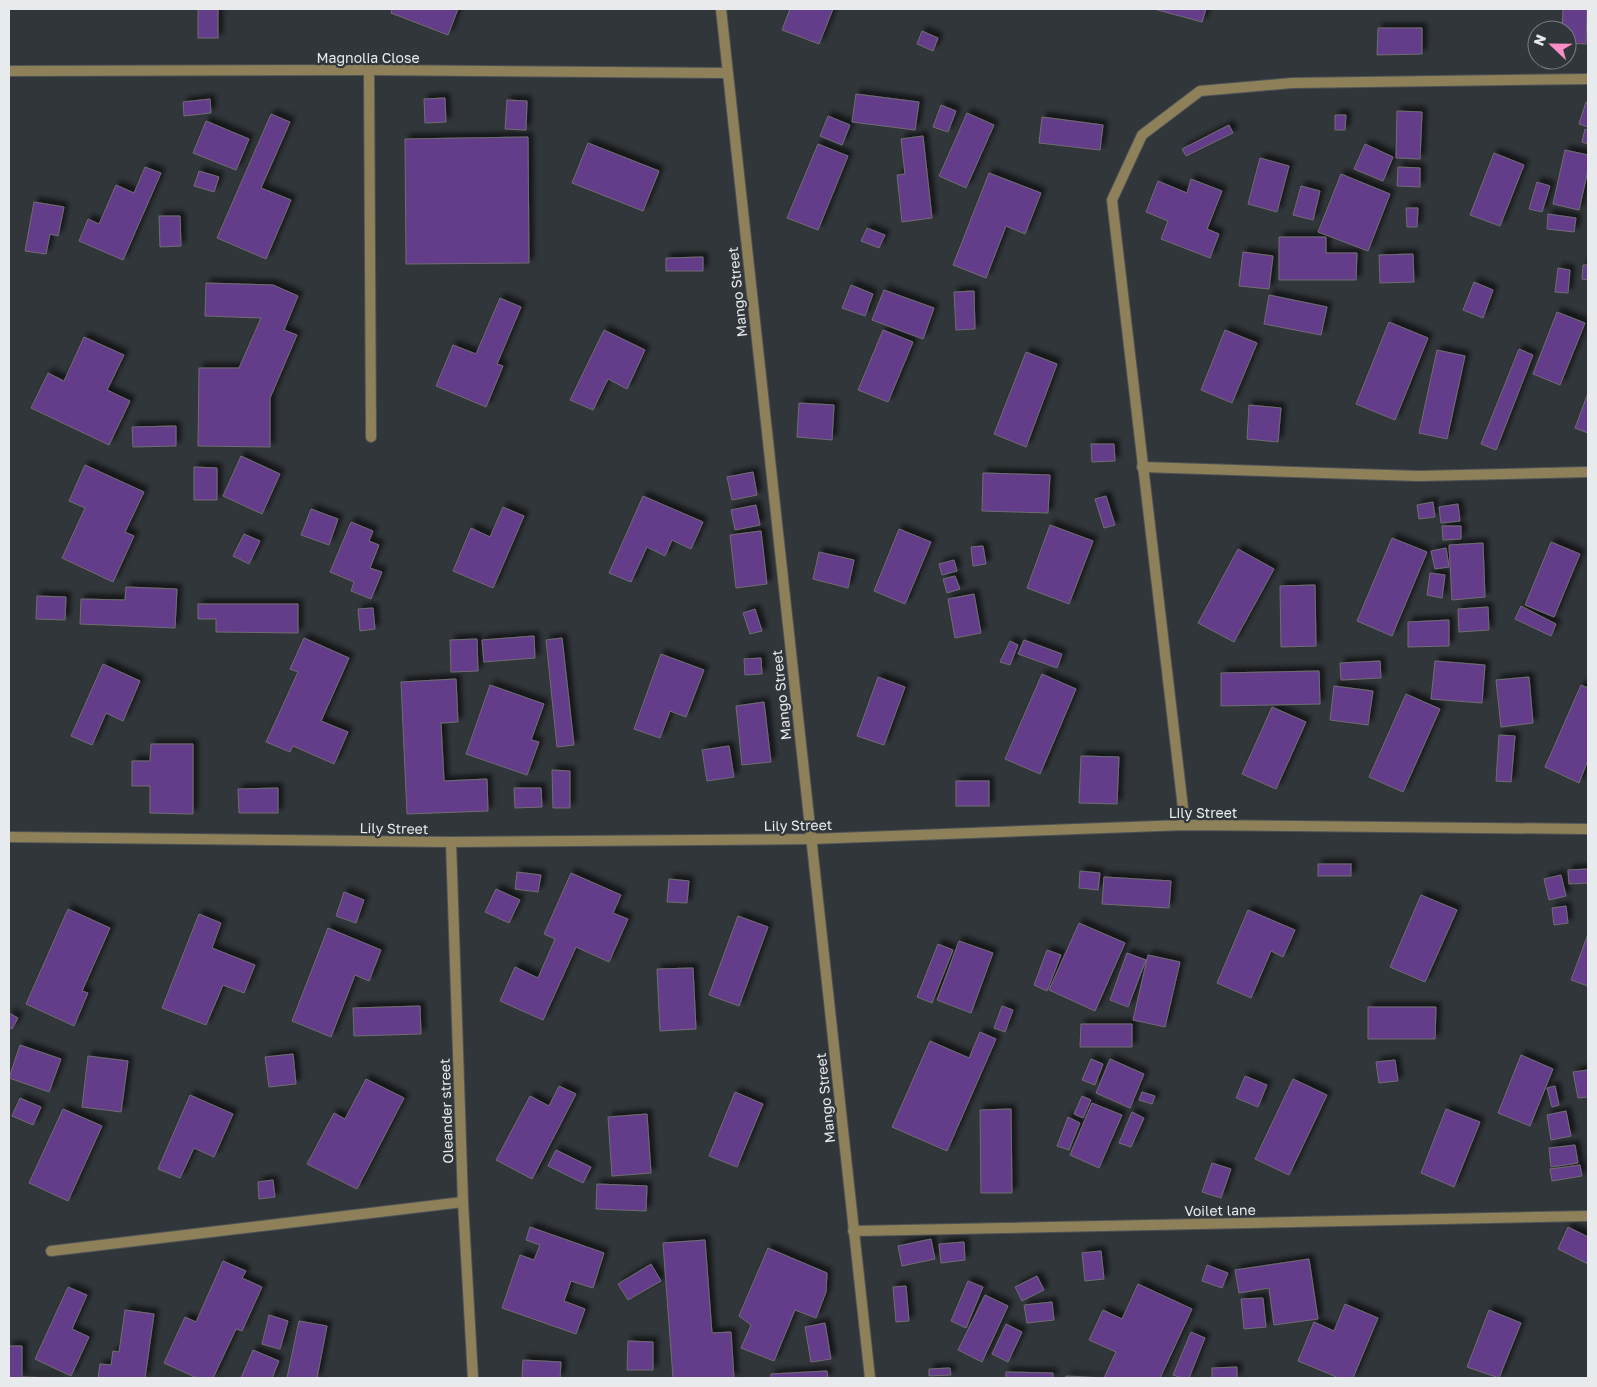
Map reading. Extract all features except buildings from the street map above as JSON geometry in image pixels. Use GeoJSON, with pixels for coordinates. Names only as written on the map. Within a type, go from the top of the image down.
{"type":"FeatureCollection","features":[{"type":"Feature","properties":{"kind":"street","name":"Mango Street"},"geometry":{"type":"LineString","coordinates":[[721,9],[870,1378]]}},
{"type":"Feature","properties":{"kind":"street","name":"Magnolia Close"},"geometry":{"type":"LineString","coordinates":[[9,71],[369,70],[727,73]]}},
{"type":"Feature","properties":{"kind":"street"},"geometry":{"type":"LineString","coordinates":[[369,70],[371,437]]}},
{"type":"Feature","properties":{"kind":"street"},"geometry":{"type":"LineString","coordinates":[[1185,825],[1112,200],[1142,135],[1200,91],[1292,83],[1588,79]]}},
{"type":"Feature","properties":{"kind":"street"},"geometry":{"type":"LineString","coordinates":[[1142,467],[1428,476],[1588,472]]}},
{"type":"Feature","properties":{"kind":"street","name":"Lily Street"},"geometry":{"type":"LineString","coordinates":[[9,837],[450,842],[810,839],[1185,825],[1588,829]]}},
{"type":"Feature","properties":{"kind":"street","name":"Oleander street"},"geometry":{"type":"LineString","coordinates":[[450,842],[463,1202],[473,1378]]}},
{"type":"Feature","properties":{"kind":"street"},"geometry":{"type":"LineString","coordinates":[[51,1251],[463,1202]]}},
{"type":"Feature","properties":{"kind":"street","name":"Voilet lane"},"geometry":{"type":"LineString","coordinates":[[853,1231],[1588,1216]]}}]}
